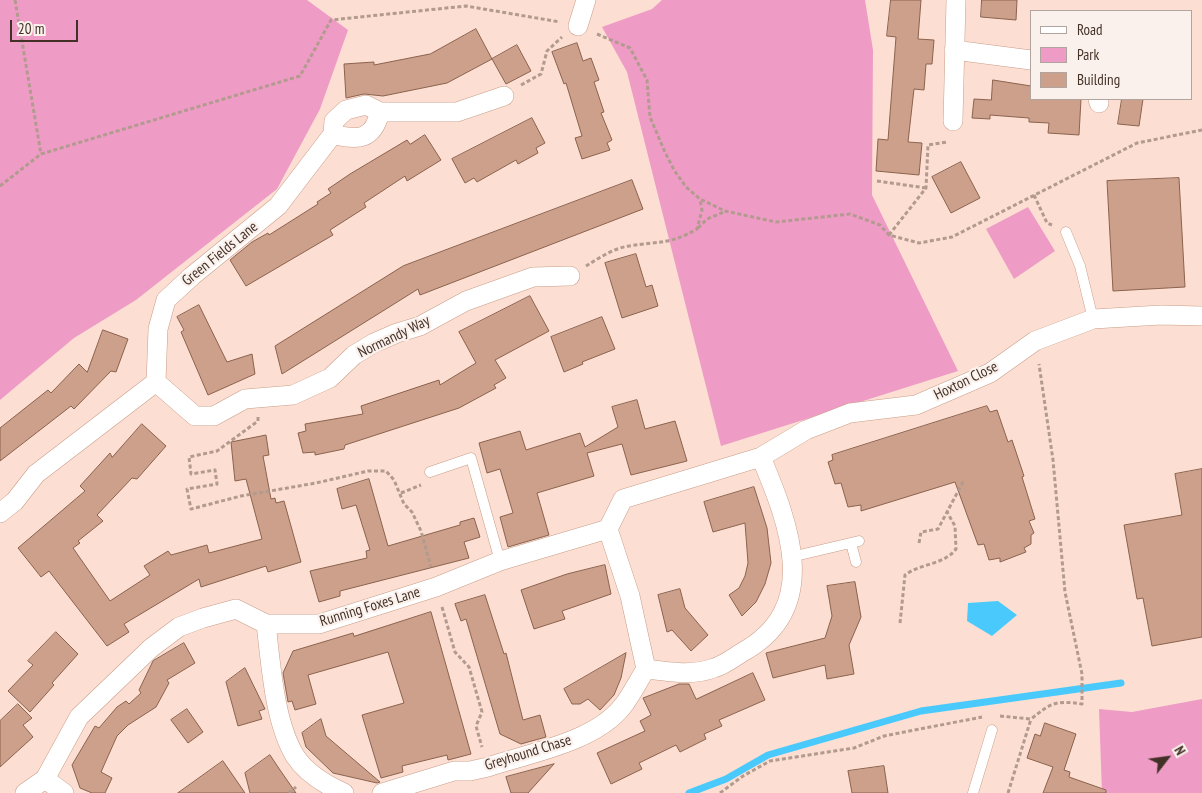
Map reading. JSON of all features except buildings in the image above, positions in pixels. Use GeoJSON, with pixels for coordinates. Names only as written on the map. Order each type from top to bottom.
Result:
{"type":"FeatureCollection","features":[{"type":"Feature","properties":{"kind":"street"},"geometry":{"type":"LineString","coordinates":[[578,26],[586,0]]}},
{"type":"Feature","properties":{"kind":"street"},"geometry":{"type":"LineString","coordinates":[[953,121],[956,0]]}},
{"type":"Feature","properties":{"kind":"street"},"geometry":{"type":"LineString","coordinates":[[954,50],[1030,60]]}},
{"type":"Feature","properties":{"kind":"street","name":"Green Fields Lane"},"geometry":{"type":"LineString","coordinates":[[156,382],[158,329],[166,300],[192,276],[278,206],[333,134],[334,122],[346,110],[366,105],[380,112],[457,112],[504,96]]}},
{"type":"Feature","properties":{"kind":"street"},"geometry":{"type":"LineString","coordinates":[[333,134],[351,139],[366,136],[374,128],[380,112]]}},
{"type":"Feature","properties":{"kind":"street","name":"Normandy Way"},"geometry":{"type":"LineString","coordinates":[[156,382],[195,416],[214,416],[245,399],[293,395],[330,378],[354,356],[374,343],[397,332],[420,326],[466,300],[533,277],[570,276]]}},
{"type":"Feature","properties":{"kind":"street","name":"Hoxton Close"},"geometry":{"type":"LineString","coordinates":[[761,457],[806,430],[850,413],[916,405],[990,373],[1035,341],[1094,319],[1161,315],[1202,316]]}},
{"type":"Feature","properties":{"kind":"street"},"geometry":{"type":"LineString","coordinates":[[0,513],[15,500],[36,474],[156,382]]}},
{"type":"Feature","properties":{"kind":"street"},"geometry":{"type":"LineString","coordinates":[[761,457],[784,512],[792,557],[791,594],[769,634],[748,650],[714,668],[676,674],[646,669],[630,596],[608,529],[623,499],[761,457]]}},
{"type":"Feature","properties":{"kind":"street","name":"Running Foxes Lane"},"geometry":{"type":"LineString","coordinates":[[25,793],[45,779],[79,718],[151,648],[179,627],[202,618],[236,609],[266,624],[319,624],[436,587],[500,562],[608,529]]}},
{"type":"Feature","properties":{"kind":"street"},"geometry":{"type":"LineString","coordinates":[[266,624],[271,667],[282,722],[296,756],[311,773],[344,793]]}},
{"type":"Feature","properties":{"kind":"street","name":"Greyhound Chase"},"geometry":{"type":"LineString","coordinates":[[382,793],[454,771],[470,771],[488,767],[590,734],[607,723],[623,706],[646,669]]}},
{"type":"Feature","properties":{"kind":"street"},"geometry":{"type":"LineString","coordinates":[[45,779],[64,793]]}},
{"type":"Feature","properties":{"kind":"lane"},"geometry":{"type":"LineString","coordinates":[[1066,232],[1080,266],[1094,319]]}},
{"type":"Feature","properties":{"kind":"lane"},"geometry":{"type":"LineString","coordinates":[[430,472],[471,458],[500,562]]}},
{"type":"Feature","properties":{"kind":"lane"},"geometry":{"type":"LineString","coordinates":[[792,557],[855,542],[856,562]]}},
{"type":"Feature","properties":{"kind":"lane"},"geometry":{"type":"LineString","coordinates":[[973,793],[992,730]]}},
{"type":"Feature","properties":{"kind":"path"},"geometry":{"type":"LineString","coordinates":[[15,0],[41,154]]}},
{"type":"Feature","properties":{"kind":"path"},"geometry":{"type":"LineString","coordinates":[[0,186],[41,154],[300,76],[331,20],[466,6],[578,26],[630,48],[647,80],[650,117],[674,170],[686,187],[700,199],[725,211],[776,222],[850,214],[880,225],[889,234],[918,243],[952,237],[1137,143],[1202,130]]}},
{"type":"Feature","properties":{"kind":"path"},"geometry":{"type":"LineString","coordinates":[[504,96],[541,74],[547,51],[578,26]]}},
{"type":"Feature","properties":{"kind":"path"},"geometry":{"type":"LineString","coordinates":[[889,234],[926,188],[928,145],[950,141]]}},
{"type":"Feature","properties":{"kind":"path"},"geometry":{"type":"LineString","coordinates":[[877,180],[926,188]]}},
{"type":"Feature","properties":{"kind":"path"},"geometry":{"type":"LineString","coordinates":[[1034,195],[1047,223],[1066,232]]}},
{"type":"Feature","properties":{"kind":"path"},"geometry":{"type":"LineString","coordinates":[[698,229],[702,210],[700,199]]}},
{"type":"Feature","properties":{"kind":"path"},"geometry":{"type":"LineString","coordinates":[[570,276],[602,256],[628,246],[678,240],[698,229],[707,219],[725,211]]}},
{"type":"Feature","properties":{"kind":"path"},"geometry":{"type":"LineString","coordinates":[[1008,793],[1032,720],[1050,704],[1067,702],[1082,704],[1080,696],[1082,674],[1065,592],[1053,460],[1035,341]]}},
{"type":"Feature","properties":{"kind":"path"},"geometry":{"type":"LineString","coordinates":[[257,398],[258,421],[217,451],[189,457],[191,474],[215,470],[217,484],[187,489],[191,509],[241,496],[316,483],[368,471],[386,471],[394,480],[404,504],[412,512],[421,531],[456,652],[469,666],[482,712],[476,726],[488,767]]}},
{"type":"Feature","properties":{"kind":"path"},"geometry":{"type":"LineString","coordinates":[[919,543],[921,532],[938,529],[964,480]]}},
{"type":"Feature","properties":{"kind":"path"},"geometry":{"type":"LineString","coordinates":[[900,623],[905,575],[912,569],[944,560],[956,549],[955,526],[947,512]]}},
{"type":"Feature","properties":{"kind":"path"},"geometry":{"type":"LineString","coordinates":[[720,793],[743,776],[770,762],[854,748],[884,736],[990,715]]}},
{"type":"Feature","properties":{"kind":"path"},"geometry":{"type":"LineString","coordinates":[[999,716],[1032,720]]}},
{"type":"Feature","properties":{"kind":"green space"},"geometry":{"type":"Polygon","coordinates":[[[0,0],[307,0],[348,30],[320,109],[277,189],[136,300],[74,338],[0,400],[0,0]]]}},
{"type":"Feature","properties":{"kind":"green space"},"geometry":{"type":"Polygon","coordinates":[[[662,0],[865,0],[873,50],[872,195],[958,371],[721,446],[627,72],[602,27],[652,9],[662,0]]]}},
{"type":"Feature","properties":{"kind":"green space"},"geometry":{"type":"Polygon","coordinates":[[[1028,207],[1055,251],[1014,279],[986,229],[1028,207]]]}},
{"type":"Feature","properties":{"kind":"green space"},"geometry":{"type":"Polygon","coordinates":[[[1202,699],[1202,793],[1102,793],[1099,709],[1132,712],[1202,699]]]}},
{"type":"Feature","properties":{"kind":"water"},"geometry":{"type":"Polygon","coordinates":[[[998,601],[1017,615],[992,636],[967,621],[968,603],[998,601]]]}},
{"type":"Feature","properties":{"kind":"waterway"},"geometry":{"type":"LineString","coordinates":[[689,793],[726,779],[768,755],[921,711],[1121,683]]}}]}
